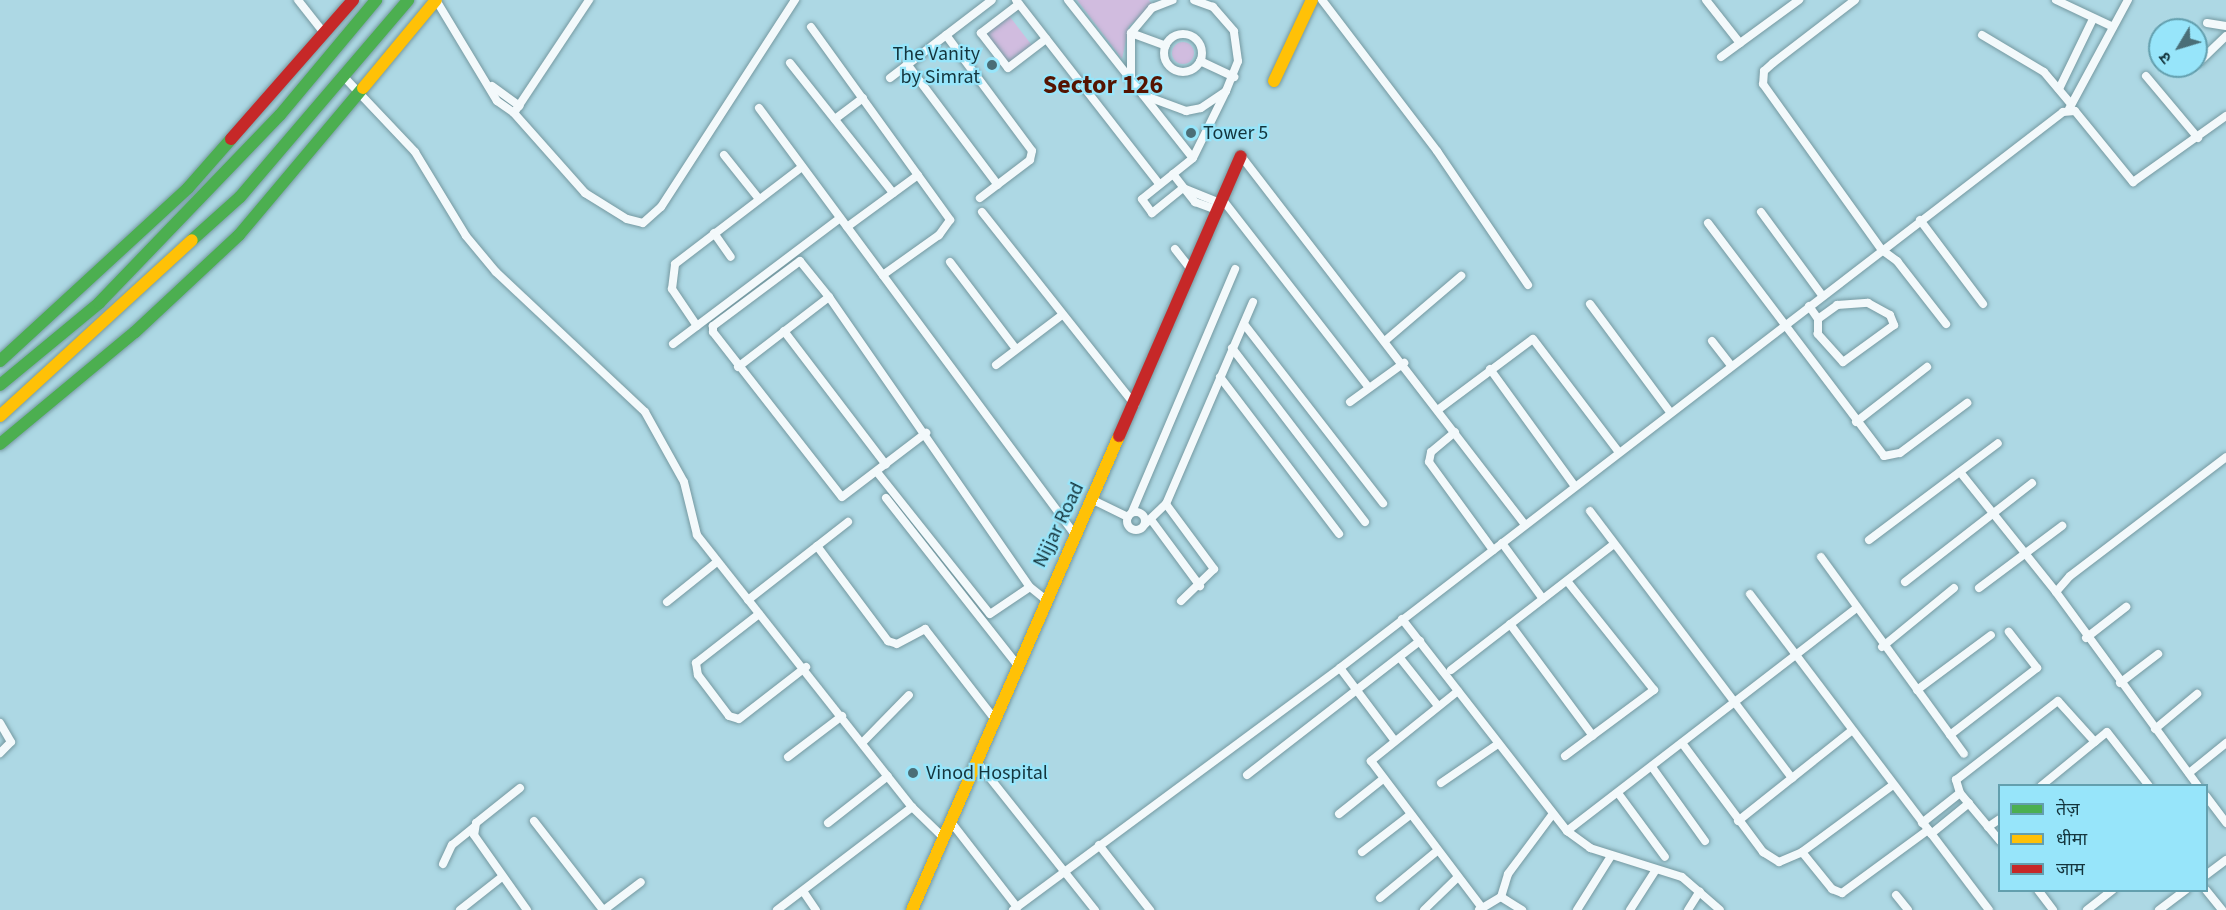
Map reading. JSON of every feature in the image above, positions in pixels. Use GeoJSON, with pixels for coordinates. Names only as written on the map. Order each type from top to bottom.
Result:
{"type":"FeatureCollection","features":[{"type":"Feature","properties":{"kind":"street"},"geometry":{"type":"LineString","coordinates":[[298,0],[324,33]]}},
{"type":"Feature","properties":{"kind":"street"},"geometry":{"type":"LineString","coordinates":[[0,361],[166,211],[353,0]]}},
{"type":"Feature","properties":{"kind":"street"},"geometry":{"type":"LineString","coordinates":[[0,385],[99,303],[280,115],[376,0]]}},
{"type":"Feature","properties":{"kind":"street"},"geometry":{"type":"LineString","coordinates":[[0,416],[240,197],[345,78],[408,0]]}},
{"type":"Feature","properties":{"kind":"street"},"geometry":{"type":"LineString","coordinates":[[0,444],[135,332],[239,235],[436,0],[492,86],[497,101],[517,109],[585,193],[627,219],[643,223],[661,207],[795,0]]}},
{"type":"Feature","properties":{"kind":"street"},"geometry":{"type":"LineString","coordinates":[[517,109],[589,0]]}},
{"type":"Feature","properties":{"kind":"street"},"geometry":{"type":"LineString","coordinates":[[1068,0],[1193,158]]}},
{"type":"Feature","properties":{"kind":"street"},"geometry":{"type":"LineString","coordinates":[[1131,80],[1131,33],[1152,8],[1173,0]]}},
{"type":"Feature","properties":{"kind":"street"},"geometry":{"type":"LineString","coordinates":[[1184,188],[1152,213],[1142,199],[1193,158],[1234,77],[1239,46],[1234,31],[1213,7],[1194,0]]}},
{"type":"Feature","properties":{"kind":"street"},"geometry":{"type":"LineString","coordinates":[[1323,0],[1437,151],[1528,285]]}},
{"type":"Feature","properties":{"kind":"street"},"geometry":{"type":"LineString","coordinates":[[1706,0],[1740,43]]}},
{"type":"Feature","properties":{"kind":"street"},"geometry":{"type":"LineString","coordinates":[[1721,57],[1799,0]]}},
{"type":"Feature","properties":{"kind":"street"},"geometry":{"type":"LineString","coordinates":[[1855,0],[1773,63],[1762,78],[1882,250],[1898,261],[1946,324]]}},
{"type":"Feature","properties":{"kind":"street"},"geometry":{"type":"LineString","coordinates":[[2056,0],[2113,27]]}},
{"type":"Feature","properties":{"kind":"street"},"geometry":{"type":"LineString","coordinates":[[951,822],[1015,909],[1340,668],[1618,451],[2070,107],[2128,0]]}},
{"type":"Feature","properties":{"kind":"street"},"geometry":{"type":"LineString","coordinates":[[890,78],[988,1]]}},
{"type":"Feature","properties":{"kind":"street"},"geometry":{"type":"LineString","coordinates":[[1046,39],[1008,69],[981,33],[1017,2],[1046,39],[1159,184]]}},
{"type":"Feature","properties":{"kind":"street"},"geometry":{"type":"LineString","coordinates":[[1274,81],[1308,3]]}},
{"type":"Feature","properties":{"kind":"street"},"geometry":{"type":"LineString","coordinates":[[2059,89],[2093,19]]}},
{"type":"Feature","properties":{"kind":"street"},"geometry":{"type":"LineString","coordinates":[[2208,23],[2226,26]]}},
{"type":"Feature","properties":{"kind":"street"},"geometry":{"type":"LineString","coordinates":[[811,27],[950,223],[883,275]]}},
{"type":"Feature","properties":{"kind":"street"},"geometry":{"type":"LineString","coordinates":[[1131,33],[1166,45]]}},
{"type":"Feature","properties":{"kind":"street"},"geometry":{"type":"LineString","coordinates":[[946,35],[1032,151],[1030,160],[980,198]]}},
{"type":"Feature","properties":{"kind":"street"},"geometry":{"type":"LineString","coordinates":[[1982,35],[2031,63],[2059,89],[2070,107],[2133,182],[2226,116]]}},
{"type":"Feature","properties":{"kind":"street"},"geometry":{"type":"LineString","coordinates":[[1174,36],[1193,36],[1201,46],[1200,61],[1188,71],[1176,70],[1165,58],[1166,45],[1174,36]]}},
{"type":"Feature","properties":{"kind":"street"},"geometry":{"type":"LineString","coordinates":[[2208,54],[2226,36]]}},
{"type":"Feature","properties":{"kind":"street"},"geometry":{"type":"LineString","coordinates":[[1200,61],[1234,77]]}},
{"type":"Feature","properties":{"kind":"street"},"geometry":{"type":"LineString","coordinates":[[790,63],[893,193]]}},
{"type":"Feature","properties":{"kind":"street"},"geometry":{"type":"LineString","coordinates":[[908,64],[998,185]]}},
{"type":"Feature","properties":{"kind":"street"},"geometry":{"type":"LineString","coordinates":[[2146,76],[2198,138]]}},
{"type":"Feature","properties":{"kind":"street"},"geometry":{"type":"LineString","coordinates":[[345,78],[360,90],[415,152],[496,272],[645,412],[684,482],[694,529],[717,562],[806,667],[912,807],[944,838]]}},
{"type":"Feature","properties":{"kind":"street"},"geometry":{"type":"LineString","coordinates":[[1143,95],[1186,111],[1201,108],[1226,91]]}},
{"type":"Feature","properties":{"kind":"street"},"geometry":{"type":"LineString","coordinates":[[835,119],[863,99]]}},
{"type":"Feature","properties":{"kind":"street"},"geometry":{"type":"LineString","coordinates":[[759,108],[1076,537]]}},
{"type":"Feature","properties":{"kind":"street"},"geometry":{"type":"LineString","coordinates":[[724,155],[759,199]]}},
{"type":"Feature","properties":{"kind":"street"},"geometry":{"type":"LineString","coordinates":[[1241,156],[1404,363],[1524,524]]}},
{"type":"Feature","properties":{"kind":"street","name":"Nijjar Road"},"geometry":{"type":"LineString","coordinates":[[912,910],[996,721],[1045,599],[1093,500],[1241,156]]}},
{"type":"Feature","properties":{"kind":"street"},"geometry":{"type":"LineString","coordinates":[[697,326],[672,289],[672,272],[679,260],[802,167]]}},
{"type":"Feature","properties":{"kind":"street"},"geometry":{"type":"LineString","coordinates":[[1173,174],[1199,206],[1220,204]]}},
{"type":"Feature","properties":{"kind":"street"},"geometry":{"type":"LineString","coordinates":[[847,227],[918,175]]}},
{"type":"Feature","properties":{"kind":"street"},"geometry":{"type":"LineString","coordinates":[[1184,188],[1220,204],[1369,388]]}},
{"type":"Feature","properties":{"kind":"street"},"geometry":{"type":"LineString","coordinates":[[982,212],[1135,405]]}},
{"type":"Feature","properties":{"kind":"street"},"geometry":{"type":"LineString","coordinates":[[1761,212],[1822,295]]}},
{"type":"Feature","properties":{"kind":"street"},"geometry":{"type":"LineString","coordinates":[[673,345],[840,218]]}},
{"type":"Feature","properties":{"kind":"street"},"geometry":{"type":"LineString","coordinates":[[1920,220],[1983,304]]}},
{"type":"Feature","properties":{"kind":"street"},"geometry":{"type":"LineString","coordinates":[[1708,223],[1856,422],[1889,457],[1967,403]]}},
{"type":"Feature","properties":{"kind":"street"},"geometry":{"type":"LineString","coordinates":[[714,232],[731,257]]}},
{"type":"Feature","properties":{"kind":"street"},"geometry":{"type":"LineString","coordinates":[[1175,249],[1193,272]]}},
{"type":"Feature","properties":{"kind":"street"},"geometry":{"type":"LineString","coordinates":[[926,433],[846,497],[837,493],[738,367],[713,326],[800,261],[829,297],[926,433],[1030,587],[1045,599]]}},
{"type":"Feature","properties":{"kind":"street"},"geometry":{"type":"LineString","coordinates":[[950,262],[1016,349]]}},
{"type":"Feature","properties":{"kind":"street"},"geometry":{"type":"LineString","coordinates":[[1235,269],[1130,515],[1132,529],[1148,523],[1166,504],[1253,302]]}},
{"type":"Feature","properties":{"kind":"street"},"geometry":{"type":"LineString","coordinates":[[1386,340],[1461,276]]}},
{"type":"Feature","properties":{"kind":"street"},"geometry":{"type":"LineString","coordinates":[[738,367],[829,297]]}},
{"type":"Feature","properties":{"kind":"street"},"geometry":{"type":"LineString","coordinates":[[1809,306],[1818,320],[1818,334],[1843,362],[1894,325],[1890,315],[1860,302],[1837,305],[1818,320]]}},
{"type":"Feature","properties":{"kind":"street"},"geometry":{"type":"LineString","coordinates":[[1590,304],[1670,412]]}},
{"type":"Feature","properties":{"kind":"street"},"geometry":{"type":"LineString","coordinates":[[996,365],[1062,315]]}},
{"type":"Feature","properties":{"kind":"street"},"geometry":{"type":"LineString","coordinates":[[1244,324],[1383,503]]}},
{"type":"Feature","properties":{"kind":"street"},"geometry":{"type":"LineString","coordinates":[[784,331],[886,465]]}},
{"type":"Feature","properties":{"kind":"street"},"geometry":{"type":"LineString","coordinates":[[1438,409],[1524,342],[1537,341],[1618,451]]}},
{"type":"Feature","properties":{"kind":"street"},"geometry":{"type":"LineString","coordinates":[[1712,341],[1731,365]]}},
{"type":"Feature","properties":{"kind":"street"},"geometry":{"type":"LineString","coordinates":[[1232,348],[1365,522]]}},
{"type":"Feature","properties":{"kind":"street"},"geometry":{"type":"LineString","coordinates":[[1350,402],[1404,363]]}},
{"type":"Feature","properties":{"kind":"street"},"geometry":{"type":"LineString","coordinates":[[1856,422],[1927,367]]}},
{"type":"Feature","properties":{"kind":"street"},"geometry":{"type":"LineString","coordinates":[[1490,369],[1574,485]]}},
{"type":"Feature","properties":{"kind":"street"},"geometry":{"type":"LineString","coordinates":[[1220,377],[1339,534]]}},
{"type":"Feature","properties":{"kind":"street"},"geometry":{"type":"LineString","coordinates":[[1455,432],[1431,452],[1429,462],[1493,550]]}},
{"type":"Feature","properties":{"kind":"street"},"geometry":{"type":"LineString","coordinates":[[1869,540],[1998,443]]}},
{"type":"Feature","properties":{"kind":"street"},"geometry":{"type":"LineString","coordinates":[[2056,592],[2070,576],[2226,457]]}},
{"type":"Feature","properties":{"kind":"street"},"geometry":{"type":"LineString","coordinates":[[877,472],[990,614],[1030,587]]}},
{"type":"Feature","properties":{"kind":"street"},"geometry":{"type":"LineString","coordinates":[[1960,472],[2056,592],[2086,638],[2196,784]]}},
{"type":"Feature","properties":{"kind":"street"},"geometry":{"type":"LineString","coordinates":[[1905,582],[2032,483]]}},
{"type":"Feature","properties":{"kind":"street"},"geometry":{"type":"LineString","coordinates":[[886,498],[1018,667]]}},
{"type":"Feature","properties":{"kind":"street"},"geometry":{"type":"LineString","coordinates":[[1093,500],[1130,515],[1143,515],[1200,586]]}},
{"type":"Feature","properties":{"kind":"street"},"geometry":{"type":"LineString","coordinates":[[1166,504],[1212,565],[1214,573],[1181,601]]}},
{"type":"Feature","properties":{"kind":"street"},"geometry":{"type":"LineString","coordinates":[[1590,511],[1613,545],[1791,778]]}},
{"type":"Feature","properties":{"kind":"street"},"geometry":{"type":"LineString","coordinates":[[748,600],[848,522]]}},
{"type":"Feature","properties":{"kind":"street"},"geometry":{"type":"LineString","coordinates":[[1979,588],[2062,526]]}},
{"type":"Feature","properties":{"kind":"street"},"geometry":{"type":"LineString","coordinates":[[1502,543],[1543,599]]}},
{"type":"Feature","properties":{"kind":"street"},"geometry":{"type":"LineString","coordinates":[[1451,670],[1613,545]]}},
{"type":"Feature","properties":{"kind":"street"},"geometry":{"type":"LineString","coordinates":[[817,546],[888,640],[897,644],[925,629],[996,721]]}},
{"type":"Feature","properties":{"kind":"street"},"geometry":{"type":"LineString","coordinates":[[1821,557],[1882,647],[1965,754]]}},
{"type":"Feature","properties":{"kind":"street"},"geometry":{"type":"LineString","coordinates":[[667,602],[717,562]]}},
{"type":"Feature","properties":{"kind":"street"},"geometry":{"type":"LineString","coordinates":[[1565,756],[1654,690],[1567,581]]}},
{"type":"Feature","properties":{"kind":"street"},"geometry":{"type":"LineString","coordinates":[[1882,647],[1954,588]]}},
{"type":"Feature","properties":{"kind":"street"},"geometry":{"type":"LineString","coordinates":[[1750,594],[1851,731],[1989,910]]}},
{"type":"Feature","properties":{"kind":"street"},"geometry":{"type":"LineString","coordinates":[[2086,638],[2126,607]]}},
{"type":"Feature","properties":{"kind":"street"},"geometry":{"type":"LineString","coordinates":[[1567,831],[1736,704],[1855,609]]}},
{"type":"Feature","properties":{"kind":"street"},"geometry":{"type":"LineString","coordinates":[[759,614],[696,663],[698,675],[729,716],[739,719],[806,667]]}},
{"type":"Feature","properties":{"kind":"street"},"geometry":{"type":"LineString","coordinates":[[1402,619],[1552,815],[1567,831],[1611,856],[1655,872],[1682,877],[1720,910]]}},
{"type":"Feature","properties":{"kind":"street"},"geometry":{"type":"LineString","coordinates":[[1510,624],[1593,736]]}},
{"type":"Feature","properties":{"kind":"street"},"geometry":{"type":"LineString","coordinates":[[1950,735],[2037,668],[2008,632]]}},
{"type":"Feature","properties":{"kind":"street"},"geometry":{"type":"LineString","coordinates":[[1917,690],[1991,635]]}},
{"type":"Feature","properties":{"kind":"street"},"geometry":{"type":"LineString","coordinates":[[1247,775],[1420,642]]}},
{"type":"Feature","properties":{"kind":"street"},"geometry":{"type":"LineString","coordinates":[[2120,683],[2158,654]]}},
{"type":"Feature","properties":{"kind":"street"},"geometry":{"type":"LineString","coordinates":[[1400,658],[1438,706]]}},
{"type":"Feature","properties":{"kind":"street"},"geometry":{"type":"LineString","coordinates":[[1340,668],[1394,740]]}},
{"type":"Feature","properties":{"kind":"street"},"geometry":{"type":"LineString","coordinates":[[1458,691],[1394,740],[1371,761],[1480,909],[1501,897],[1508,874],[1552,815]]}},
{"type":"Feature","properties":{"kind":"street"},"geometry":{"type":"LineString","coordinates":[[2155,729],[2197,694]]}},
{"type":"Feature","properties":{"kind":"street"},"geometry":{"type":"LineString","coordinates":[[862,743],[909,695]]}},
{"type":"Feature","properties":{"kind":"street"},"geometry":{"type":"LineString","coordinates":[[1998,840],[1960,794],[1956,780],[2058,701],[2095,742]]}},
{"type":"Feature","properties":{"kind":"street"},"geometry":{"type":"LineString","coordinates":[[788,757],[842,716]]}},
{"type":"Feature","properties":{"kind":"street"},"geometry":{"type":"LineString","coordinates":[[0,723],[11,740],[0,753]]}},
{"type":"Feature","properties":{"kind":"street"},"geometry":{"type":"LineString","coordinates":[[1738,820],[1851,731]]}},
{"type":"Feature","properties":{"kind":"street"},"geometry":{"type":"LineString","coordinates":[[2043,784],[2107,732],[2147,784]]}},
{"type":"Feature","properties":{"kind":"street"},"geometry":{"type":"LineString","coordinates":[[1682,743],[1738,820],[1771,859],[1803,852],[1893,785]]}},
{"type":"Feature","properties":{"kind":"street"},"geometry":{"type":"LineString","coordinates":[[2188,773],[2226,743]]}},
{"type":"Feature","properties":{"kind":"street"},"geometry":{"type":"LineString","coordinates":[[1441,783],[1498,744]]}},
{"type":"Feature","properties":{"kind":"street"},"geometry":{"type":"LineString","coordinates":[[978,763],[1095,910]]}},
{"type":"Feature","properties":{"kind":"street"},"geometry":{"type":"LineString","coordinates":[[1652,767],[1705,841]]}},
{"type":"Feature","properties":{"kind":"street"},"geometry":{"type":"LineString","coordinates":[[828,823],[888,776]]}},
{"type":"Feature","properties":{"kind":"street"},"geometry":{"type":"LineString","coordinates":[[1339,814],[1383,779]]}},
{"type":"Feature","properties":{"kind":"street"},"geometry":{"type":"LineString","coordinates":[[443,864],[452,845],[520,788]]}},
{"type":"Feature","properties":{"kind":"street"},"geometry":{"type":"LineString","coordinates":[[1618,793],[1665,857]]}},
{"type":"Feature","properties":{"kind":"street"},"geometry":{"type":"LineString","coordinates":[[1927,829],[1960,794]]}},
{"type":"Feature","properties":{"kind":"street"},"geometry":{"type":"LineString","coordinates":[[2208,798],[2225,819]]}},
{"type":"Feature","properties":{"kind":"street"},"geometry":{"type":"LineString","coordinates":[[1803,852],[1832,889],[1842,893],[1927,829],[1969,803]]}},
{"type":"Feature","properties":{"kind":"street"},"geometry":{"type":"LineString","coordinates":[[777,910],[912,807]]}},
{"type":"Feature","properties":{"kind":"street"},"geometry":{"type":"LineString","coordinates":[[1362,852],[1410,815]]}},
{"type":"Feature","properties":{"kind":"street"},"geometry":{"type":"LineString","coordinates":[[1988,827],[1998,820]]}},
{"type":"Feature","properties":{"kind":"street"},"geometry":{"type":"LineString","coordinates":[[534,821],[604,910],[641,882]]}},
{"type":"Feature","properties":{"kind":"street"},"geometry":{"type":"LineString","coordinates":[[474,827],[502,878],[527,910]]}},
{"type":"Feature","properties":{"kind":"street"},"geometry":{"type":"LineString","coordinates":[[1100,845],[1150,910]]}},
{"type":"Feature","properties":{"kind":"street"},"geometry":{"type":"LineString","coordinates":[[1380,898],[1437,851]]}},
{"type":"Feature","properties":{"kind":"street"},"geometry":{"type":"LineString","coordinates":[[1577,910],[1611,856]]}},
{"type":"Feature","properties":{"kind":"street"},"geometry":{"type":"LineString","coordinates":[[2208,874],[2226,861]]}},
{"type":"Feature","properties":{"kind":"street"},"geometry":{"type":"LineString","coordinates":[[1630,910],[1655,872]]}},
{"type":"Feature","properties":{"kind":"street"},"geometry":{"type":"LineString","coordinates":[[460,910],[502,878]]}},
{"type":"Feature","properties":{"kind":"street"},"geometry":{"type":"LineString","coordinates":[[1424,910],[1457,878]]}},
{"type":"Feature","properties":{"kind":"street"},"geometry":{"type":"LineString","coordinates":[[803,891],[816,910]]}},
{"type":"Feature","properties":{"kind":"street"},"geometry":{"type":"LineString","coordinates":[[1688,910],[1700,891]]}},
{"type":"Feature","properties":{"kind":"street"},"geometry":{"type":"LineString","coordinates":[[2039,892],[2053,910]]}},
{"type":"Feature","properties":{"kind":"street"},"geometry":{"type":"LineString","coordinates":[[2087,910],[2110,892]]}},
{"type":"Feature","properties":{"kind":"street"},"geometry":{"type":"LineString","coordinates":[[2160,910],[2185,892]]}},
{"type":"Feature","properties":{"kind":"street"},"geometry":{"type":"LineString","coordinates":[[2208,892],[2222,910]]}},
{"type":"Feature","properties":{"kind":"street"},"geometry":{"type":"LineString","coordinates":[[1896,895],[1908,910]]}},
{"type":"Feature","properties":{"kind":"street"},"geometry":{"type":"LineString","coordinates":[[1501,897],[1522,910]]}},
{"type":"Feature","properties":{"kind":"shaded area"},"geometry":{"type":"Polygon","coordinates":[[[1077,0],[1149,0],[1153,6],[1129,26],[1122,59],[1077,0]]]}},
{"type":"Feature","properties":{"kind":"shaded area"},"geometry":{"type":"Polygon","coordinates":[[[1007,13],[1034,48],[1008,68],[981,33],[1007,13]]]}},
{"type":"Feature","properties":{"kind":"shaded area"},"geometry":{"type":"Polygon","coordinates":[[[1183,42],[1191,45],[1194,53],[1191,61],[1183,64],[1175,61],[1172,53],[1175,45],[1183,42]]]}},
{"type":"Feature","properties":{"kind":"traffic: fast"},"geometry":{"type":"LineString","coordinates":[[0,385],[99,303],[280,115],[376,0]]}},
{"type":"Feature","properties":{"kind":"traffic: fast"},"geometry":{"type":"LineString","coordinates":[[192,240],[240,197],[408,0]]}},
{"type":"Feature","properties":{"kind":"traffic: fast"},"geometry":{"type":"LineString","coordinates":[[0,444],[135,332],[239,235],[363,88]]}},
{"type":"Feature","properties":{"kind":"traffic: fast"},"geometry":{"type":"LineString","coordinates":[[0,361],[188,188],[231,139]]}},
{"type":"Feature","properties":{"kind":"traffic: slow"},"geometry":{"type":"LineString","coordinates":[[363,88],[436,0]]}},
{"type":"Feature","properties":{"kind":"traffic: slow"},"geometry":{"type":"LineString","coordinates":[[1274,81],[1312,0]]}},
{"type":"Feature","properties":{"kind":"traffic: slow"},"geometry":{"type":"LineString","coordinates":[[0,416],[192,240]]}},
{"type":"Feature","properties":{"kind":"traffic: slow"},"geometry":{"type":"LineString","coordinates":[[912,910],[1119,436]]}},
{"type":"Feature","properties":{"kind":"traffic: jam"},"geometry":{"type":"LineString","coordinates":[[231,139],[353,0]]}},
{"type":"Feature","properties":{"kind":"traffic: jam"},"geometry":{"type":"LineString","coordinates":[[1119,436],[1241,156]]}},
{"type":"Feature","properties":{"kind":"place","name":"The Vanity by Simrat"},"geometry":{"type":"Point","coordinates":[992,65]}},
{"type":"Feature","properties":{"kind":"place","name":"Tower 5"},"geometry":{"type":"Point","coordinates":[1191,133]}},
{"type":"Feature","properties":{"kind":"place","name":"Vinod Hospital"},"geometry":{"type":"Point","coordinates":[913,773]}},
{"type":"Feature","properties":{"kind":"district","name":"Sector 126"},"geometry":{"type":"Point","coordinates":[1103,85]}}]}
